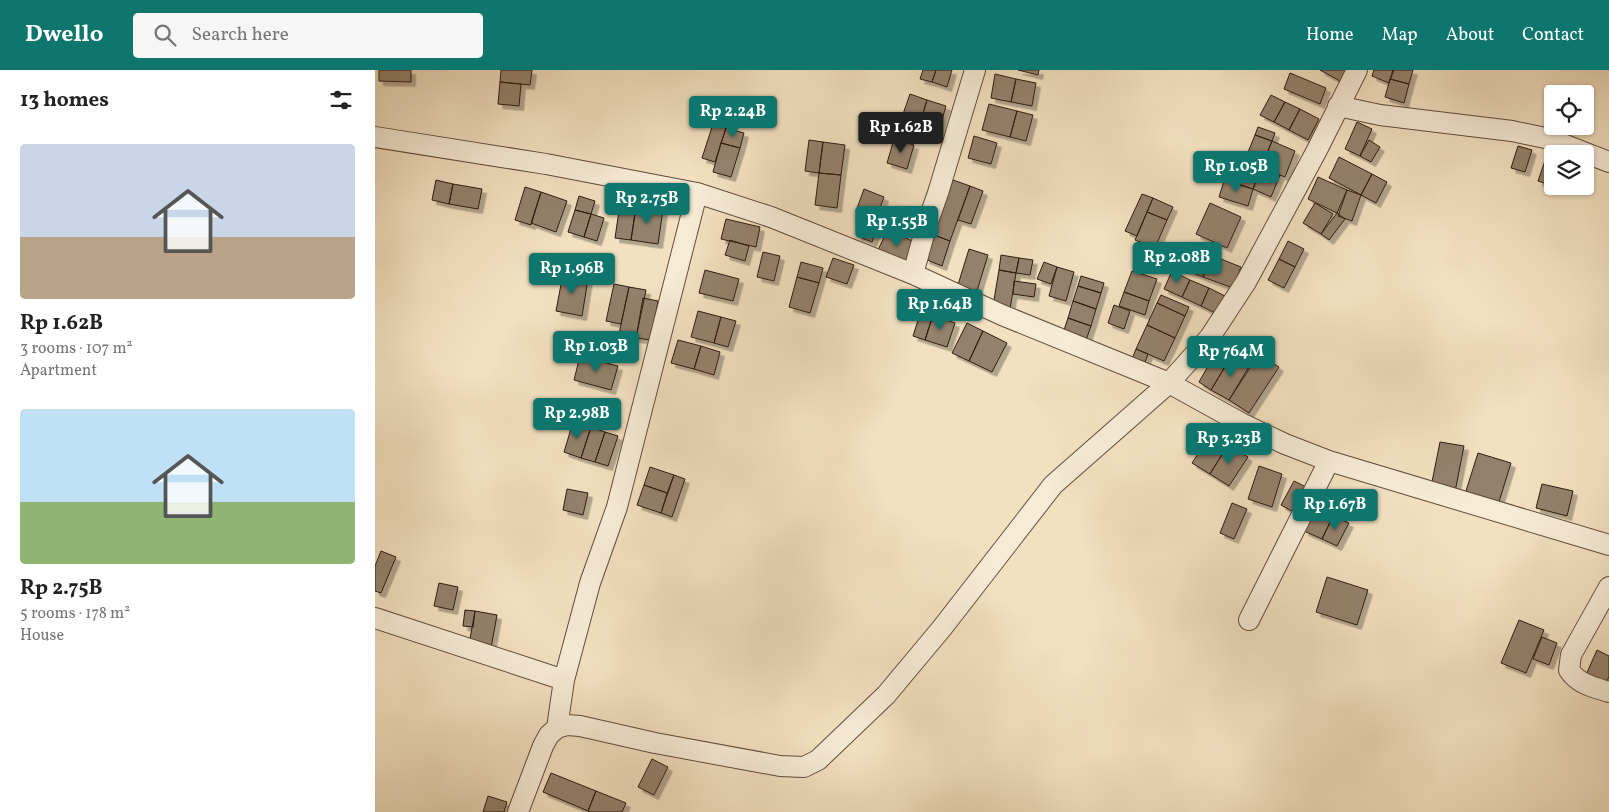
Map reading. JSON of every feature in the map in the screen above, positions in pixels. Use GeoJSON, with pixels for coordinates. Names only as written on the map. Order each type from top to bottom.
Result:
{"type":"FeatureCollection","features":[{"type":"Feature","properties":{"kind":"street"},"geometry":{"type":"LineString","coordinates":[[913,274],[925,227],[938,193],[975,70]]}},
{"type":"Feature","properties":{"kind":"street"},"geometry":{"type":"LineString","coordinates":[[518,812],[549,735],[557,728],[567,725],[780,766],[795,768],[812,765],[819,760],[886,695],[954,613],[1053,485],[1169,383],[1210,337],[1246,282],[1317,150],[1357,70]]}},
{"type":"Feature","properties":{"kind":"street"},"geometry":{"type":"LineString","coordinates":[[1338,106],[1380,115],[1512,131],[1550,140],[1609,162]]}},
{"type":"Feature","properties":{"kind":"street"},"geometry":{"type":"LineString","coordinates":[[375,137],[546,164],[697,193],[771,217],[913,274],[1002,315],[1169,383],[1243,424],[1285,444],[1329,461],[1609,545]]}},
{"type":"Feature","properties":{"kind":"street"},"geometry":{"type":"LineString","coordinates":[[557,728],[563,680],[590,583],[617,507],[697,193]]}},
{"type":"Feature","properties":{"kind":"street"},"geometry":{"type":"LineString","coordinates":[[1249,620],[1329,461]]}},
{"type":"Feature","properties":{"kind":"street"},"geometry":{"type":"LineString","coordinates":[[1609,587],[1571,655],[1569,670],[1574,678],[1584,684],[1609,692]]}},
{"type":"Feature","properties":{"kind":"street"},"geometry":{"type":"LineString","coordinates":[[375,618],[563,680]]}},
{"type":"Feature","properties":{"kind":"building"},"geometry":{"type":"Polygon","coordinates":[[[379,70],[411,70],[411,82],[379,81],[379,70]]]}},
{"type":"Feature","properties":{"kind":"building"},"geometry":{"type":"Polygon","coordinates":[[[501,70],[532,70],[530,85],[500,82],[501,70]]]}},
{"type":"Feature","properties":{"kind":"building"},"geometry":{"type":"Polygon","coordinates":[[[923,70],[936,70],[932,82],[920,79],[923,70]]]}},
{"type":"Feature","properties":{"kind":"building"},"geometry":{"type":"Polygon","coordinates":[[[936,70],[952,70],[947,87],[932,82],[936,70]]]}},
{"type":"Feature","properties":{"kind":"building"},"geometry":{"type":"Polygon","coordinates":[[[1018,70],[1039,70],[1038,75],[1018,70]]]}},
{"type":"Feature","properties":{"kind":"building"},"geometry":{"type":"Polygon","coordinates":[[[1320,70],[1346,70],[1340,81],[1320,70]]]}},
{"type":"Feature","properties":{"kind":"building"},"geometry":{"type":"Polygon","coordinates":[[[1374,70],[1394,70],[1389,83],[1372,76],[1374,70]]]}},
{"type":"Feature","properties":{"kind":"building"},"geometry":{"type":"Polygon","coordinates":[[[1393,70],[1413,70],[1409,84],[1390,79],[1393,70]]]}},
{"type":"Feature","properties":{"kind":"building"},"geometry":{"type":"Polygon","coordinates":[[[1290,73],[1326,88],[1320,104],[1284,89],[1290,73]]]}},
{"type":"Feature","properties":{"kind":"building"},"geometry":{"type":"Polygon","coordinates":[[[995,74],[1016,79],[1011,102],[991,98],[995,74]]]}},
{"type":"Feature","properties":{"kind":"building"},"geometry":{"type":"Polygon","coordinates":[[[1016,79],[1036,83],[1032,106],[1011,102],[1016,79]]]}},
{"type":"Feature","properties":{"kind":"building"},"geometry":{"type":"Polygon","coordinates":[[[1390,79],[1409,84],[1404,103],[1385,97],[1390,79]]]}},
{"type":"Feature","properties":{"kind":"building"},"geometry":{"type":"Polygon","coordinates":[[[500,82],[521,84],[519,106],[498,104],[500,82]]]}},
{"type":"Feature","properties":{"kind":"building"},"geometry":{"type":"Polygon","coordinates":[[[910,94],[927,100],[920,123],[902,117],[910,94]]]}},
{"type":"Feature","properties":{"kind":"building"},"geometry":{"type":"Polygon","coordinates":[[[1271,95],[1285,102],[1274,122],[1260,115],[1271,95]]]}},
{"type":"Feature","properties":{"kind":"building"},"geometry":{"type":"Polygon","coordinates":[[[927,100],[946,106],[939,130],[920,123],[927,100]]]}},
{"type":"Feature","properties":{"kind":"building"},"geometry":{"type":"Polygon","coordinates":[[[1285,102],[1300,109],[1289,130],[1274,122],[1285,102]]]}},
{"type":"Feature","properties":{"kind":"building"},"geometry":{"type":"Polygon","coordinates":[[[989,104],[1017,111],[1010,137],[982,130],[989,104]]]}},
{"type":"Feature","properties":{"kind":"building"},"geometry":{"type":"Polygon","coordinates":[[[1300,109],[1319,119],[1308,140],[1289,130],[1300,109]]]}},
{"type":"Feature","properties":{"kind":"building"},"geometry":{"type":"Polygon","coordinates":[[[1017,111],[1033,115],[1026,141],[1010,137],[1017,111]]]}},
{"type":"Feature","properties":{"kind":"building"},"geometry":{"type":"Polygon","coordinates":[[[902,117],[920,123],[915,136],[898,131],[902,117]]]}},
{"type":"Feature","properties":{"kind":"building"},"geometry":{"type":"Polygon","coordinates":[[[1357,122],[1372,129],[1360,156],[1345,149],[1357,122]]]}},
{"type":"Feature","properties":{"kind":"building"},"geometry":{"type":"Polygon","coordinates":[[[713,124],[726,128],[715,162],[702,158],[713,124]]]}},
{"type":"Feature","properties":{"kind":"building"},"geometry":{"type":"Polygon","coordinates":[[[1258,127],[1275,133],[1272,141],[1255,135],[1258,127]]]}},
{"type":"Feature","properties":{"kind":"building"},"geometry":{"type":"Polygon","coordinates":[[[726,128],[744,133],[740,148],[721,143],[726,128]]]}},
{"type":"Feature","properties":{"kind":"building"},"geometry":{"type":"Polygon","coordinates":[[[1255,135],[1272,141],[1261,168],[1244,162],[1255,135]]]}},
{"type":"Feature","properties":{"kind":"building"},"geometry":{"type":"Polygon","coordinates":[[[974,136],[997,143],[991,164],[968,158],[974,136]]]}},
{"type":"Feature","properties":{"kind":"building"},"geometry":{"type":"Polygon","coordinates":[[[894,139],[914,145],[907,169],[887,163],[894,139]]]}},
{"type":"Feature","properties":{"kind":"building"},"geometry":{"type":"Polygon","coordinates":[[[809,140],[823,142],[819,173],[805,171],[809,140]]]}},
{"type":"Feature","properties":{"kind":"building"},"geometry":{"type":"Polygon","coordinates":[[[1369,140],[1380,147],[1371,162],[1360,156],[1369,140]]]}},
{"type":"Feature","properties":{"kind":"building"},"geometry":{"type":"Polygon","coordinates":[[[1272,141],[1295,151],[1285,177],[1261,168],[1272,141]]]}},
{"type":"Feature","properties":{"kind":"building"},"geometry":{"type":"Polygon","coordinates":[[[823,142],[845,145],[841,175],[819,173],[823,142]]]}},
{"type":"Feature","properties":{"kind":"building"},"geometry":{"type":"Polygon","coordinates":[[[721,143],[740,148],[731,177],[713,172],[721,143]]]}},
{"type":"Feature","properties":{"kind":"building"},"geometry":{"type":"Polygon","coordinates":[[[1518,146],[1532,150],[1525,172],[1511,168],[1518,146]]]}},
{"type":"Feature","properties":{"kind":"building"},"geometry":{"type":"Polygon","coordinates":[[[1339,157],[1372,174],[1361,195],[1329,178],[1339,157]]]}},
{"type":"Feature","properties":{"kind":"building"},"geometry":{"type":"Polygon","coordinates":[[[1244,162],[1261,168],[1253,189],[1236,183],[1244,162]]]}},
{"type":"Feature","properties":{"kind":"building"},"geometry":{"type":"Polygon","coordinates":[[[1544,164],[1544,183],[1538,181],[1544,164]]]}},
{"type":"Feature","properties":{"kind":"building"},"geometry":{"type":"Polygon","coordinates":[[[1261,168],[1280,175],[1271,197],[1253,189],[1261,168]]]}},
{"type":"Feature","properties":{"kind":"building"},"geometry":{"type":"Polygon","coordinates":[[[819,173],[841,175],[837,208],[815,205],[819,173]]]}},
{"type":"Feature","properties":{"kind":"building"},"geometry":{"type":"Polygon","coordinates":[[[1372,174],[1387,182],[1376,203],[1361,195],[1372,174]]]}},
{"type":"Feature","properties":{"kind":"building"},"geometry":{"type":"Polygon","coordinates":[[[1318,177],[1347,190],[1337,213],[1308,199],[1318,177]]]}},
{"type":"Feature","properties":{"kind":"building"},"geometry":{"type":"Polygon","coordinates":[[[436,180],[453,184],[449,204],[432,200],[436,180]]]}},
{"type":"Feature","properties":{"kind":"building"},"geometry":{"type":"Polygon","coordinates":[[[953,180],[970,186],[950,241],[934,235],[953,180]]]}},
{"type":"Feature","properties":{"kind":"building"},"geometry":{"type":"Polygon","coordinates":[[[1224,181],[1253,189],[1248,206],[1219,197],[1224,181]]]}},
{"type":"Feature","properties":{"kind":"building"},"geometry":{"type":"Polygon","coordinates":[[[453,184],[482,189],[478,209],[449,204],[453,184]]]}},
{"type":"Feature","properties":{"kind":"building"},"geometry":{"type":"Polygon","coordinates":[[[970,186],[983,191],[971,224],[958,220],[970,186]]]}},
{"type":"Feature","properties":{"kind":"building"},"geometry":{"type":"Polygon","coordinates":[[[525,187],[541,192],[531,225],[515,220],[525,187]]]}},
{"type":"Feature","properties":{"kind":"building"},"geometry":{"type":"Polygon","coordinates":[[[864,189],[884,197],[876,219],[856,211],[864,189]]]}},
{"type":"Feature","properties":{"kind":"building"},"geometry":{"type":"Polygon","coordinates":[[[1347,190],[1361,195],[1352,221],[1338,216],[1347,190]]]}},
{"type":"Feature","properties":{"kind":"building"},"geometry":{"type":"Polygon","coordinates":[[[541,192],[567,201],[556,232],[531,223],[541,192]]]}},
{"type":"Feature","properties":{"kind":"building"},"geometry":{"type":"Polygon","coordinates":[[[1142,194],[1153,198],[1137,236],[1125,231],[1142,194]]]}},
{"type":"Feature","properties":{"kind":"building"},"geometry":{"type":"Polygon","coordinates":[[[579,196],[595,201],[591,214],[575,210],[579,196]]]}},
{"type":"Feature","properties":{"kind":"building"},"geometry":{"type":"Polygon","coordinates":[[[1153,198],[1173,207],[1167,220],[1147,212],[1153,198]]]}},
{"type":"Feature","properties":{"kind":"building"},"geometry":{"type":"Polygon","coordinates":[[[1210,203],[1241,217],[1227,248],[1196,234],[1210,203]]]}},
{"type":"Feature","properties":{"kind":"building"},"geometry":{"type":"Polygon","coordinates":[[[1315,203],[1333,214],[1321,234],[1303,223],[1315,203]]]}},
{"type":"Feature","properties":{"kind":"building"},"geometry":{"type":"Polygon","coordinates":[[[620,204],[636,207],[631,240],[615,238],[620,204]]]}},
{"type":"Feature","properties":{"kind":"building"},"geometry":{"type":"Polygon","coordinates":[[[636,207],[663,210],[658,244],[631,240],[636,207]]]}},
{"type":"Feature","properties":{"kind":"building"},"geometry":{"type":"Polygon","coordinates":[[[575,210],[591,214],[584,237],[568,232],[575,210]]]}},
{"type":"Feature","properties":{"kind":"building"},"geometry":{"type":"Polygon","coordinates":[[[1147,212],[1167,220],[1155,248],[1135,240],[1147,212]]]}},
{"type":"Feature","properties":{"kind":"building"},"geometry":{"type":"Polygon","coordinates":[[[1337,213],[1345,219],[1329,240],[1321,234],[1337,213]]]}},
{"type":"Feature","properties":{"kind":"building"},"geometry":{"type":"Polygon","coordinates":[[[591,214],[604,218],[597,241],[584,237],[591,214]]]}},
{"type":"Feature","properties":{"kind":"building"},"geometry":{"type":"Polygon","coordinates":[[[726,219],[760,227],[756,247],[721,239],[726,219]]]}},
{"type":"Feature","properties":{"kind":"building"},"geometry":{"type":"Polygon","coordinates":[[[862,222],[878,227],[872,242],[857,236],[862,222]]]}},
{"type":"Feature","properties":{"kind":"building"},"geometry":{"type":"Polygon","coordinates":[[[888,229],[918,244],[906,267],[877,252],[888,229]]]}},
{"type":"Feature","properties":{"kind":"building"},"geometry":{"type":"Polygon","coordinates":[[[934,235],[950,241],[942,266],[925,259],[934,235]]]}},
{"type":"Feature","properties":{"kind":"building"},"geometry":{"type":"Polygon","coordinates":[[[730,240],[749,246],[745,261],[725,255],[730,240]]]}},
{"type":"Feature","properties":{"kind":"building"},"geometry":{"type":"Polygon","coordinates":[[[1288,241],[1304,249],[1295,267],[1279,259],[1288,241]]]}},
{"type":"Feature","properties":{"kind":"building"},"geometry":{"type":"Polygon","coordinates":[[[1189,247],[1211,255],[1203,277],[1181,268],[1189,247]]]}},
{"type":"Feature","properties":{"kind":"building"},"geometry":{"type":"Polygon","coordinates":[[[969,249],[988,255],[976,294],[957,288],[969,249]]]}},
{"type":"Feature","properties":{"kind":"building"},"geometry":{"type":"Polygon","coordinates":[[[763,252],[780,256],[774,281],[757,277],[763,252]]]}},
{"type":"Feature","properties":{"kind":"building"},"geometry":{"type":"Polygon","coordinates":[[[1001,255],[1019,258],[1016,273],[999,270],[1001,255]]]}},
{"type":"Feature","properties":{"kind":"building"},"geometry":{"type":"Polygon","coordinates":[[[1211,255],[1241,267],[1233,288],[1203,277],[1211,255]]]}},
{"type":"Feature","properties":{"kind":"building"},"geometry":{"type":"Polygon","coordinates":[[[833,258],[854,265],[847,284],[826,277],[833,258]]]}},
{"type":"Feature","properties":{"kind":"building"},"geometry":{"type":"Polygon","coordinates":[[[1019,258],[1033,260],[1030,275],[1016,273],[1019,258]]]}},
{"type":"Feature","properties":{"kind":"building"},"geometry":{"type":"Polygon","coordinates":[[[1279,259],[1295,267],[1284,288],[1268,280],[1279,259]]]}},
{"type":"Feature","properties":{"kind":"building"},"geometry":{"type":"Polygon","coordinates":[[[801,262],[823,268],[819,283],[797,277],[801,262]]]}},
{"type":"Feature","properties":{"kind":"building"},"geometry":{"type":"Polygon","coordinates":[[[1044,262],[1057,267],[1051,284],[1037,279],[1044,262]]]}},
{"type":"Feature","properties":{"kind":"building"},"geometry":{"type":"Polygon","coordinates":[[[1057,267],[1074,272],[1066,301],[1049,296],[1057,267]]]}},
{"type":"Feature","properties":{"kind":"building"},"geometry":{"type":"Polygon","coordinates":[[[705,270],[739,279],[733,301],[699,293],[705,270]]]}},
{"type":"Feature","properties":{"kind":"building"},"geometry":{"type":"Polygon","coordinates":[[[999,270],[1016,273],[1010,309],[993,306],[999,270]]]}},
{"type":"Feature","properties":{"kind":"building"},"geometry":{"type":"Polygon","coordinates":[[[1132,271],[1157,279],[1149,301],[1124,292],[1132,271]]]}},
{"type":"Feature","properties":{"kind":"building"},"geometry":{"type":"Polygon","coordinates":[[[1172,271],[1190,280],[1182,297],[1164,289],[1172,271]]]}},
{"type":"Feature","properties":{"kind":"building"},"geometry":{"type":"Polygon","coordinates":[[[563,274],[588,279],[582,316],[556,311],[563,274]]]}},
{"type":"Feature","properties":{"kind":"building"},"geometry":{"type":"Polygon","coordinates":[[[1081,276],[1104,283],[1101,293],[1078,286],[1081,276]]]}},
{"type":"Feature","properties":{"kind":"building"},"geometry":{"type":"Polygon","coordinates":[[[797,277],[819,283],[810,313],[789,307],[797,277]]]}},
{"type":"Feature","properties":{"kind":"building"},"geometry":{"type":"Polygon","coordinates":[[[1190,280],[1209,288],[1201,306],[1182,297],[1190,280]]]}},
{"type":"Feature","properties":{"kind":"building"},"geometry":{"type":"Polygon","coordinates":[[[1014,281],[1036,284],[1034,297],[1013,294],[1014,281]]]}},
{"type":"Feature","properties":{"kind":"building"},"geometry":{"type":"Polygon","coordinates":[[[614,284],[629,287],[621,324],[606,321],[614,284]]]}},
{"type":"Feature","properties":{"kind":"building"},"geometry":{"type":"Polygon","coordinates":[[[1078,286],[1101,293],[1096,309],[1073,301],[1078,286]]]}},
{"type":"Feature","properties":{"kind":"building"},"geometry":{"type":"Polygon","coordinates":[[[629,287],[646,290],[636,338],[619,334],[629,287]]]}},
{"type":"Feature","properties":{"kind":"building"},"geometry":{"type":"Polygon","coordinates":[[[1209,288],[1229,298],[1221,316],[1201,306],[1209,288]]]}},
{"type":"Feature","properties":{"kind":"building"},"geometry":{"type":"Polygon","coordinates":[[[1124,292],[1149,301],[1145,315],[1119,306],[1124,292]]]}},
{"type":"Feature","properties":{"kind":"building"},"geometry":{"type":"Polygon","coordinates":[[[1161,295],[1189,307],[1185,316],[1157,303],[1161,295]]]}},
{"type":"Feature","properties":{"kind":"building"},"geometry":{"type":"Polygon","coordinates":[[[643,298],[658,301],[651,340],[636,338],[643,298]]]}},
{"type":"Feature","properties":{"kind":"building"},"geometry":{"type":"Polygon","coordinates":[[[1073,301],[1096,309],[1091,326],[1068,318],[1073,301]]]}},
{"type":"Feature","properties":{"kind":"building"},"geometry":{"type":"Polygon","coordinates":[[[1157,303],[1185,316],[1175,338],[1147,325],[1157,303]]]}},
{"type":"Feature","properties":{"kind":"building"},"geometry":{"type":"Polygon","coordinates":[[[1114,305],[1130,311],[1124,329],[1108,323],[1114,305]]]}},
{"type":"Feature","properties":{"kind":"building"},"geometry":{"type":"Polygon","coordinates":[[[698,311],[721,317],[714,343],[691,337],[698,311]]]}},
{"type":"Feature","properties":{"kind":"building"},"geometry":{"type":"Polygon","coordinates":[[[921,311],[933,315],[925,340],[913,336],[921,311]]]}},
{"type":"Feature","properties":{"kind":"building"},"geometry":{"type":"Polygon","coordinates":[[[933,315],[955,323],[947,347],[925,340],[933,315]]]}},
{"type":"Feature","properties":{"kind":"building"},"geometry":{"type":"Polygon","coordinates":[[[721,317],[736,321],[728,347],[714,343],[721,317]]]}},
{"type":"Feature","properties":{"kind":"building"},"geometry":{"type":"Polygon","coordinates":[[[1068,318],[1091,326],[1085,343],[1062,336],[1068,318]]]}},
{"type":"Feature","properties":{"kind":"building"},"geometry":{"type":"Polygon","coordinates":[[[967,323],[983,331],[969,361],[952,353],[967,323]]]}},
{"type":"Feature","properties":{"kind":"building"},"geometry":{"type":"Polygon","coordinates":[[[1147,325],[1175,338],[1164,361],[1136,349],[1147,325]]]}},
{"type":"Feature","properties":{"kind":"building"},"geometry":{"type":"Polygon","coordinates":[[[983,331],[1007,343],[992,372],[969,361],[983,331]]]}},
{"type":"Feature","properties":{"kind":"building"},"geometry":{"type":"Polygon","coordinates":[[[678,340],[701,346],[694,369],[671,363],[678,340]]]}},
{"type":"Feature","properties":{"kind":"building"},"geometry":{"type":"Polygon","coordinates":[[[701,346],[720,352],[714,375],[694,369],[701,346]]]}},
{"type":"Feature","properties":{"kind":"building"},"geometry":{"type":"Polygon","coordinates":[[[1219,347],[1232,355],[1211,390],[1199,382],[1219,347]]]}},
{"type":"Feature","properties":{"kind":"building"},"geometry":{"type":"Polygon","coordinates":[[[1136,349],[1148,354],[1144,365],[1132,359],[1136,349]]]}},
{"type":"Feature","properties":{"kind":"building"},"geometry":{"type":"Polygon","coordinates":[[[1259,354],[1279,367],[1249,413],[1229,400],[1259,354]]]}},
{"type":"Feature","properties":{"kind":"building"},"geometry":{"type":"Polygon","coordinates":[[[1232,355],[1250,365],[1229,400],[1211,390],[1232,355]]]}},
{"type":"Feature","properties":{"kind":"building"},"geometry":{"type":"Polygon","coordinates":[[[580,356],[618,366],[611,390],[574,380],[580,356]]]}},
{"type":"Feature","properties":{"kind":"building"},"geometry":{"type":"Polygon","coordinates":[[[573,422],[591,427],[581,458],[564,452],[573,422]]]}},
{"type":"Feature","properties":{"kind":"building"},"geometry":{"type":"Polygon","coordinates":[[[591,427],[605,432],[595,462],[581,458],[591,427]]]}},
{"type":"Feature","properties":{"kind":"building"},"geometry":{"type":"Polygon","coordinates":[[[605,432],[618,436],[608,466],[595,462],[605,432]]]}},
{"type":"Feature","properties":{"kind":"building"},"geometry":{"type":"Polygon","coordinates":[[[1211,434],[1228,445],[1210,474],[1192,463],[1211,434]]]}},
{"type":"Feature","properties":{"kind":"building"},"geometry":{"type":"Polygon","coordinates":[[[1440,442],[1464,446],[1455,492],[1431,487],[1440,442]]]}},
{"type":"Feature","properties":{"kind":"building"},"geometry":{"type":"Polygon","coordinates":[[[1228,445],[1248,457],[1229,486],[1210,474],[1228,445]]]}},
{"type":"Feature","properties":{"kind":"building"},"geometry":{"type":"Polygon","coordinates":[[[1478,453],[1511,463],[1498,505],[1465,494],[1478,453]]]}},
{"type":"Feature","properties":{"kind":"building"},"geometry":{"type":"Polygon","coordinates":[[[1259,466],[1282,474],[1272,507],[1248,499],[1259,466]]]}},
{"type":"Feature","properties":{"kind":"building"},"geometry":{"type":"Polygon","coordinates":[[[650,467],[674,475],[667,493],[644,485],[650,467]]]}},
{"type":"Feature","properties":{"kind":"building"},"geometry":{"type":"Polygon","coordinates":[[[674,475],[685,479],[672,517],[661,513],[674,475]]]}},
{"type":"Feature","properties":{"kind":"building"},"geometry":{"type":"Polygon","coordinates":[[[1294,481],[1310,489],[1297,514],[1281,505],[1294,481]]]}},
{"type":"Feature","properties":{"kind":"building"},"geometry":{"type":"Polygon","coordinates":[[[1542,484],[1573,491],[1567,516],[1536,508],[1542,484]]]}},
{"type":"Feature","properties":{"kind":"building"},"geometry":{"type":"Polygon","coordinates":[[[644,485],[667,493],[661,513],[637,505],[644,485]]]}},
{"type":"Feature","properties":{"kind":"building"},"geometry":{"type":"Polygon","coordinates":[[[567,489],[588,493],[583,515],[563,510],[567,489]]]}},
{"type":"Feature","properties":{"kind":"building"},"geometry":{"type":"Polygon","coordinates":[[[1319,497],[1338,506],[1322,539],[1304,531],[1319,497]]]}},
{"type":"Feature","properties":{"kind":"building"},"geometry":{"type":"Polygon","coordinates":[[[1232,503],[1247,509],[1234,539],[1220,533],[1232,503]]]}},
{"type":"Feature","properties":{"kind":"building"},"geometry":{"type":"Polygon","coordinates":[[[1333,516],[1349,523],[1337,546],[1322,539],[1333,516]]]}},
{"type":"Feature","properties":{"kind":"building"},"geometry":{"type":"Polygon","coordinates":[[[381,551],[396,557],[381,593],[375,591],[375,566],[381,551]]]}},
{"type":"Feature","properties":{"kind":"building"},"geometry":{"type":"Polygon","coordinates":[[[1327,577],[1368,590],[1357,625],[1316,612],[1327,577]]]}},
{"type":"Feature","properties":{"kind":"building"},"geometry":{"type":"Polygon","coordinates":[[[439,583],[458,587],[453,610],[434,606],[439,583]]]}},
{"type":"Feature","properties":{"kind":"building"},"geometry":{"type":"Polygon","coordinates":[[[465,610],[475,611],[473,627],[463,626],[465,610]]]}},
{"type":"Feature","properties":{"kind":"building"},"geometry":{"type":"Polygon","coordinates":[[[475,611],[497,615],[491,648],[469,644],[475,611]]]}},
{"type":"Feature","properties":{"kind":"building"},"geometry":{"type":"Polygon","coordinates":[[[1519,620],[1544,630],[1526,673],[1501,663],[1519,620]]]}},
{"type":"Feature","properties":{"kind":"building"},"geometry":{"type":"Polygon","coordinates":[[[1542,637],[1557,643],[1549,665],[1533,659],[1542,637]]]}},
{"type":"Feature","properties":{"kind":"building"},"geometry":{"type":"Polygon","coordinates":[[[1597,650],[1609,656],[1609,677],[1605,685],[1585,677],[1597,650]]]}},
{"type":"Feature","properties":{"kind":"building"},"geometry":{"type":"Polygon","coordinates":[[[652,759],[668,767],[654,795],[638,787],[652,759]]]}},
{"type":"Feature","properties":{"kind":"building"},"geometry":{"type":"Polygon","coordinates":[[[551,773],[596,791],[588,811],[543,792],[551,773]]]}},
{"type":"Feature","properties":{"kind":"building"},"geometry":{"type":"Polygon","coordinates":[[[596,791],[626,803],[622,812],[588,811],[596,791]]]}},
{"type":"Feature","properties":{"kind":"building"},"geometry":{"type":"Polygon","coordinates":[[[488,796],[507,802],[504,812],[483,812],[488,796]]]}}]}
